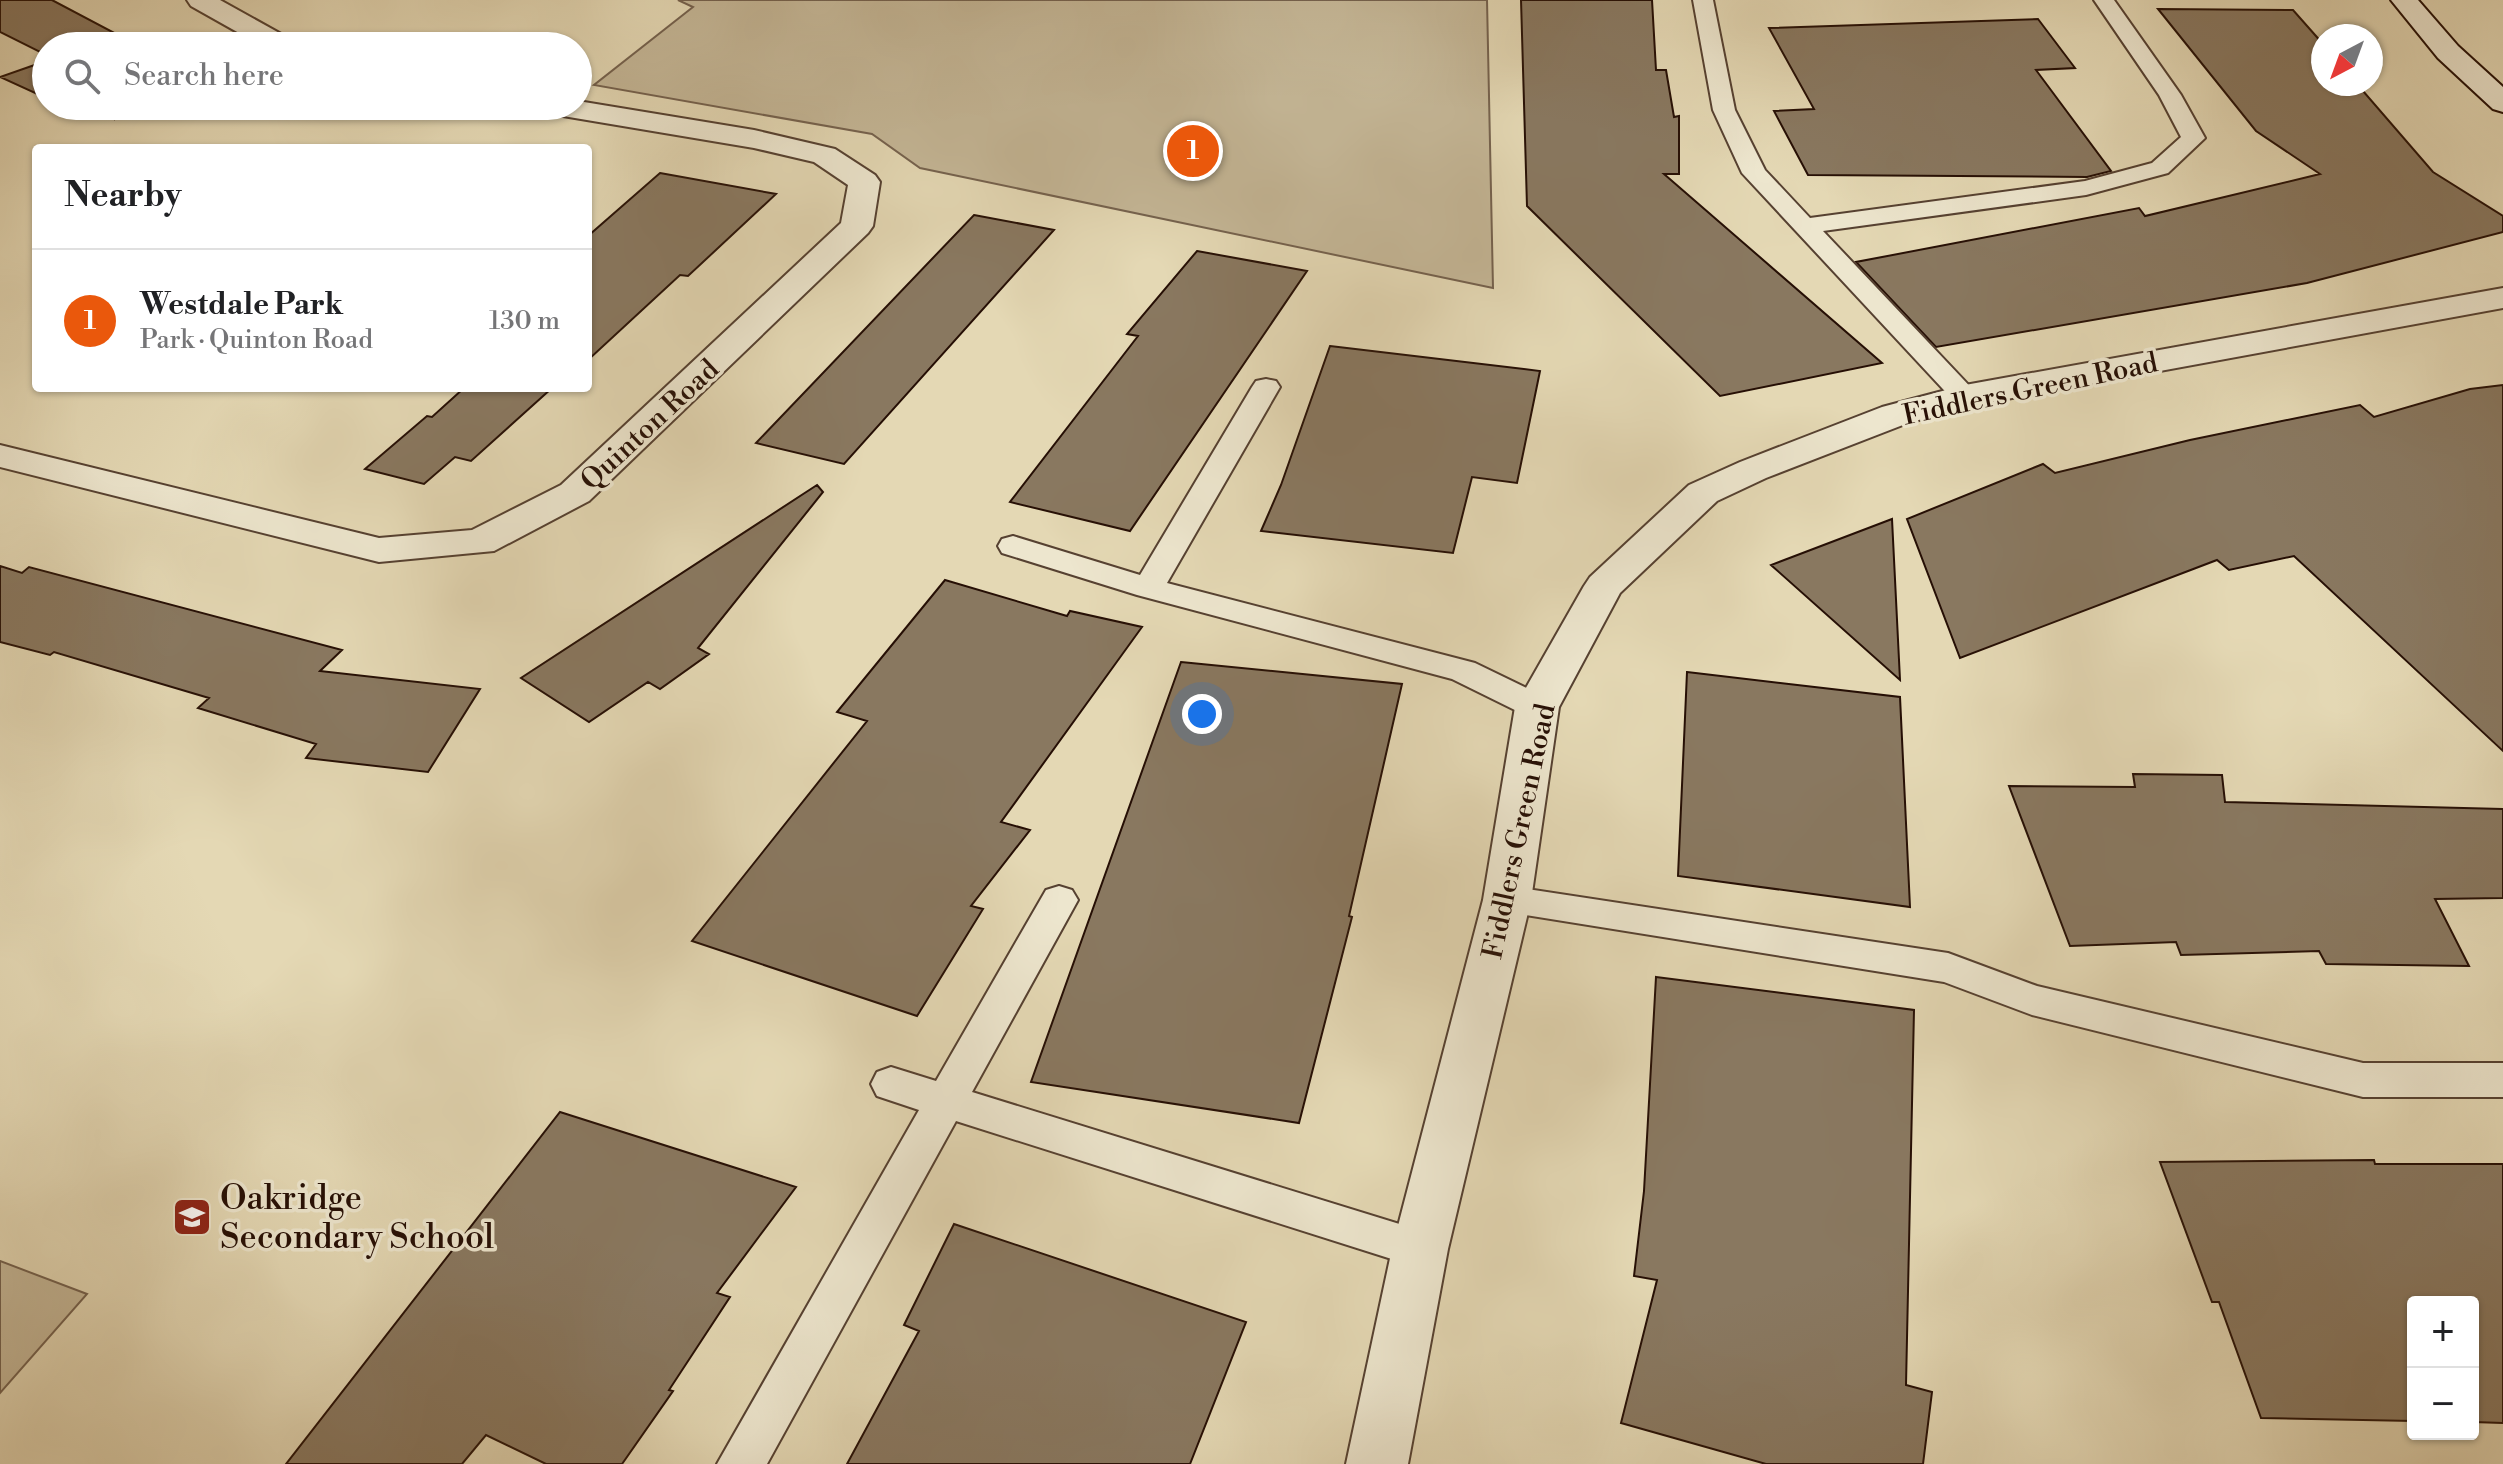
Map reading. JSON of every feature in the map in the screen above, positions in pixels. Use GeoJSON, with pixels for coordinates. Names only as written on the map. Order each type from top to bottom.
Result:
{"type":"FeatureCollection","features":[{"type":"Feature","properties":{"kind":"street"},"geometry":{"type":"LineString","coordinates":[[200,0],[257,32]]}},
{"type":"Feature","properties":{"kind":"street"},"geometry":{"type":"LineString","coordinates":[[2404,0],[2448,52],[2503,103]]}},
{"type":"Feature","properties":{"kind":"street","name":"Quinton Road"},"geometry":{"type":"LineString","coordinates":[[0,456],[379,550],[480,542],[575,493],[857,226],[864,182],[824,155],[754,139],[592,112]]}},
{"type":"Feature","properties":{"kind":"street","name":"Fiddlers Green Road"},"geometry":{"type":"LineString","coordinates":[[1377,1464],[1420,1249],[1507,900],[1537,707],[1604,586],[1703,493],[1753,470],[1895,415],[1965,396],[2503,298]]}},
{"type":"Feature","properties":{"kind":"lane"},"geometry":{"type":"LineString","coordinates":[[1703,0],[1724,110],[1754,173],[1965,396]]}},
{"type":"Feature","properties":{"kind":"lane"},"geometry":{"type":"LineString","coordinates":[[1804,226],[2086,188],[2160,168],[2193,138],[2170,95],[2104,0]]}},
{"type":"Feature","properties":{"kind":"lane"},"geometry":{"type":"LineString","coordinates":[[1148,588],[1266,387]]}},
{"type":"Feature","properties":{"kind":"lane"},"geometry":{"type":"LineString","coordinates":[[1013,546],[1148,588],[1463,671],[1537,707]]}},
{"type":"Feature","properties":{"kind":"lane"},"geometry":{"type":"LineString","coordinates":[[741,1464],[1059,900]]}},
{"type":"Feature","properties":{"kind":"lane"},"geometry":{"type":"LineString","coordinates":[[1507,900],[1948,968],[2032,1000],[2363,1080],[2503,1080]]}},
{"type":"Feature","properties":{"kind":"lane"},"geometry":{"type":"LineString","coordinates":[[891,1084],[1420,1249]]}},
{"type":"Feature","properties":{"kind":"shaded area"},"geometry":{"type":"Polygon","coordinates":[[[678,0],[1487,0],[1493,288],[920,168],[872,134],[594,85],[693,7],[678,0]]]}},
{"type":"Feature","properties":{"kind":"shaded area"},"geometry":{"type":"Polygon","coordinates":[[[0,1261],[87,1294],[0,1393],[0,1261]]]}},
{"type":"Feature","properties":{"kind":"building"},"geometry":{"type":"Polygon","coordinates":[[[0,0],[52,0],[112,32],[32,32],[32,48],[0,32],[0,0]]]}},
{"type":"Feature","properties":{"kind":"building"},"geometry":{"type":"Polygon","coordinates":[[[1521,0],[1652,0],[1656,70],[1666,70],[1674,117],[1679,116],[1679,174],[1664,174],[1882,363],[1720,396],[1527,206],[1521,0]]]}},
{"type":"Feature","properties":{"kind":"building"},"geometry":{"type":"Polygon","coordinates":[[[2158,9],[2293,10],[2311,30],[2311,96],[2367,96],[2433,172],[2503,216],[2503,232],[2307,283],[1936,347],[1856,262],[2139,208],[2145,216],[2320,174],[2256,131],[2158,9]]]}},
{"type":"Feature","properties":{"kind":"building"},"geometry":{"type":"Polygon","coordinates":[[[2038,19],[2075,68],[2036,70],[2111,171],[2087,177],[1808,175],[1774,111],[1814,109],[1769,28],[2038,19]]]}},
{"type":"Feature","properties":{"kind":"building"},"geometry":{"type":"Polygon","coordinates":[[[32,66],[32,92],[0,77],[32,66]]]}},
{"type":"Feature","properties":{"kind":"building"},"geometry":{"type":"Polygon","coordinates":[[[660,173],[776,194],[688,276],[680,275],[592,356],[592,232],[660,173]]]}},
{"type":"Feature","properties":{"kind":"building"},"geometry":{"type":"Polygon","coordinates":[[[974,215],[1054,230],[844,464],[756,443],[974,215]]]}},
{"type":"Feature","properties":{"kind":"building"},"geometry":{"type":"Polygon","coordinates":[[[1197,251],[1307,271],[1130,531],[1010,502],[1138,336],[1127,334],[1197,251]]]}},
{"type":"Feature","properties":{"kind":"building"},"geometry":{"type":"Polygon","coordinates":[[[1330,346],[1540,371],[1517,483],[1472,477],[1453,553],[1261,531],[1281,485],[1330,346]]]}},
{"type":"Feature","properties":{"kind":"building"},"geometry":{"type":"Polygon","coordinates":[[[2503,385],[2503,751],[2294,556],[2229,570],[2217,560],[1960,658],[1907,519],[2043,464],[2055,473],[2190,440],[2360,405],[2374,417],[2470,389],[2503,385]]]}},
{"type":"Feature","properties":{"kind":"building"},"geometry":{"type":"Polygon","coordinates":[[[460,392],[548,392],[471,461],[455,457],[424,484],[365,469],[427,416],[432,417],[460,392]]]}},
{"type":"Feature","properties":{"kind":"building"},"geometry":{"type":"Polygon","coordinates":[[[817,485],[823,492],[698,648],[709,654],[660,689],[648,682],[589,722],[521,678],[817,485]]]}},
{"type":"Feature","properties":{"kind":"building"},"geometry":{"type":"Polygon","coordinates":[[[1892,519],[1900,680],[1771,565],[1892,519]]]}},
{"type":"Feature","properties":{"kind":"building"},"geometry":{"type":"Polygon","coordinates":[[[0,566],[22,573],[29,567],[342,650],[320,671],[480,689],[428,772],[306,758],[316,744],[198,708],[209,698],[54,652],[50,655],[0,642],[0,566]]]}},
{"type":"Feature","properties":{"kind":"building"},"geometry":{"type":"Polygon","coordinates":[[[945,580],[1067,616],[1070,611],[1142,627],[1001,822],[1030,830],[971,906],[983,909],[917,1016],[692,941],[867,721],[837,712],[945,580]]]}},
{"type":"Feature","properties":{"kind":"building"},"geometry":{"type":"Polygon","coordinates":[[[1181,662],[1402,684],[1349,916],[1352,917],[1299,1123],[1031,1082],[1181,662]]]}},
{"type":"Feature","properties":{"kind":"building"},"geometry":{"type":"Polygon","coordinates":[[[1687,672],[1900,697],[1910,907],[1678,876],[1687,672]]]}},
{"type":"Feature","properties":{"kind":"building"},"geometry":{"type":"Polygon","coordinates":[[[2133,774],[2222,775],[2225,802],[2503,809],[2503,898],[2435,899],[2469,966],[2326,964],[2319,951],[2181,955],[2176,942],[2070,946],[2009,786],[2135,787],[2133,774]]]}},
{"type":"Feature","properties":{"kind":"building"},"geometry":{"type":"Polygon","coordinates":[[[1656,977],[1914,1010],[1906,1385],[1932,1392],[1923,1464],[1766,1464],[1621,1423],[1657,1280],[1634,1276],[1644,1191],[1656,977]]]}},
{"type":"Feature","properties":{"kind":"building"},"geometry":{"type":"Polygon","coordinates":[[[560,1112],[796,1187],[717,1293],[730,1297],[669,1390],[673,1391],[622,1464],[546,1464],[486,1435],[462,1464],[286,1464],[560,1112]]]}},
{"type":"Feature","properties":{"kind":"building"},"geometry":{"type":"Polygon","coordinates":[[[2374,1160],[2375,1164],[2503,1164],[2503,1423],[2479,1422],[2479,1296],[2407,1296],[2407,1421],[2261,1418],[2219,1302],[2212,1302],[2160,1162],[2374,1160]]]}},
{"type":"Feature","properties":{"kind":"building"},"geometry":{"type":"Polygon","coordinates":[[[954,1224],[1246,1322],[1190,1464],[847,1464],[919,1331],[904,1325],[954,1224]]]}},
{"type":"Feature","properties":{"kind":"place","name":"Westdale Park"},"geometry":{"type":"Point","coordinates":[1193,151]}},
{"type":"Feature","properties":{"kind":"place","name":"Oakridge Secondary School"},"geometry":{"type":"Point","coordinates":[192,1217]}}]}
